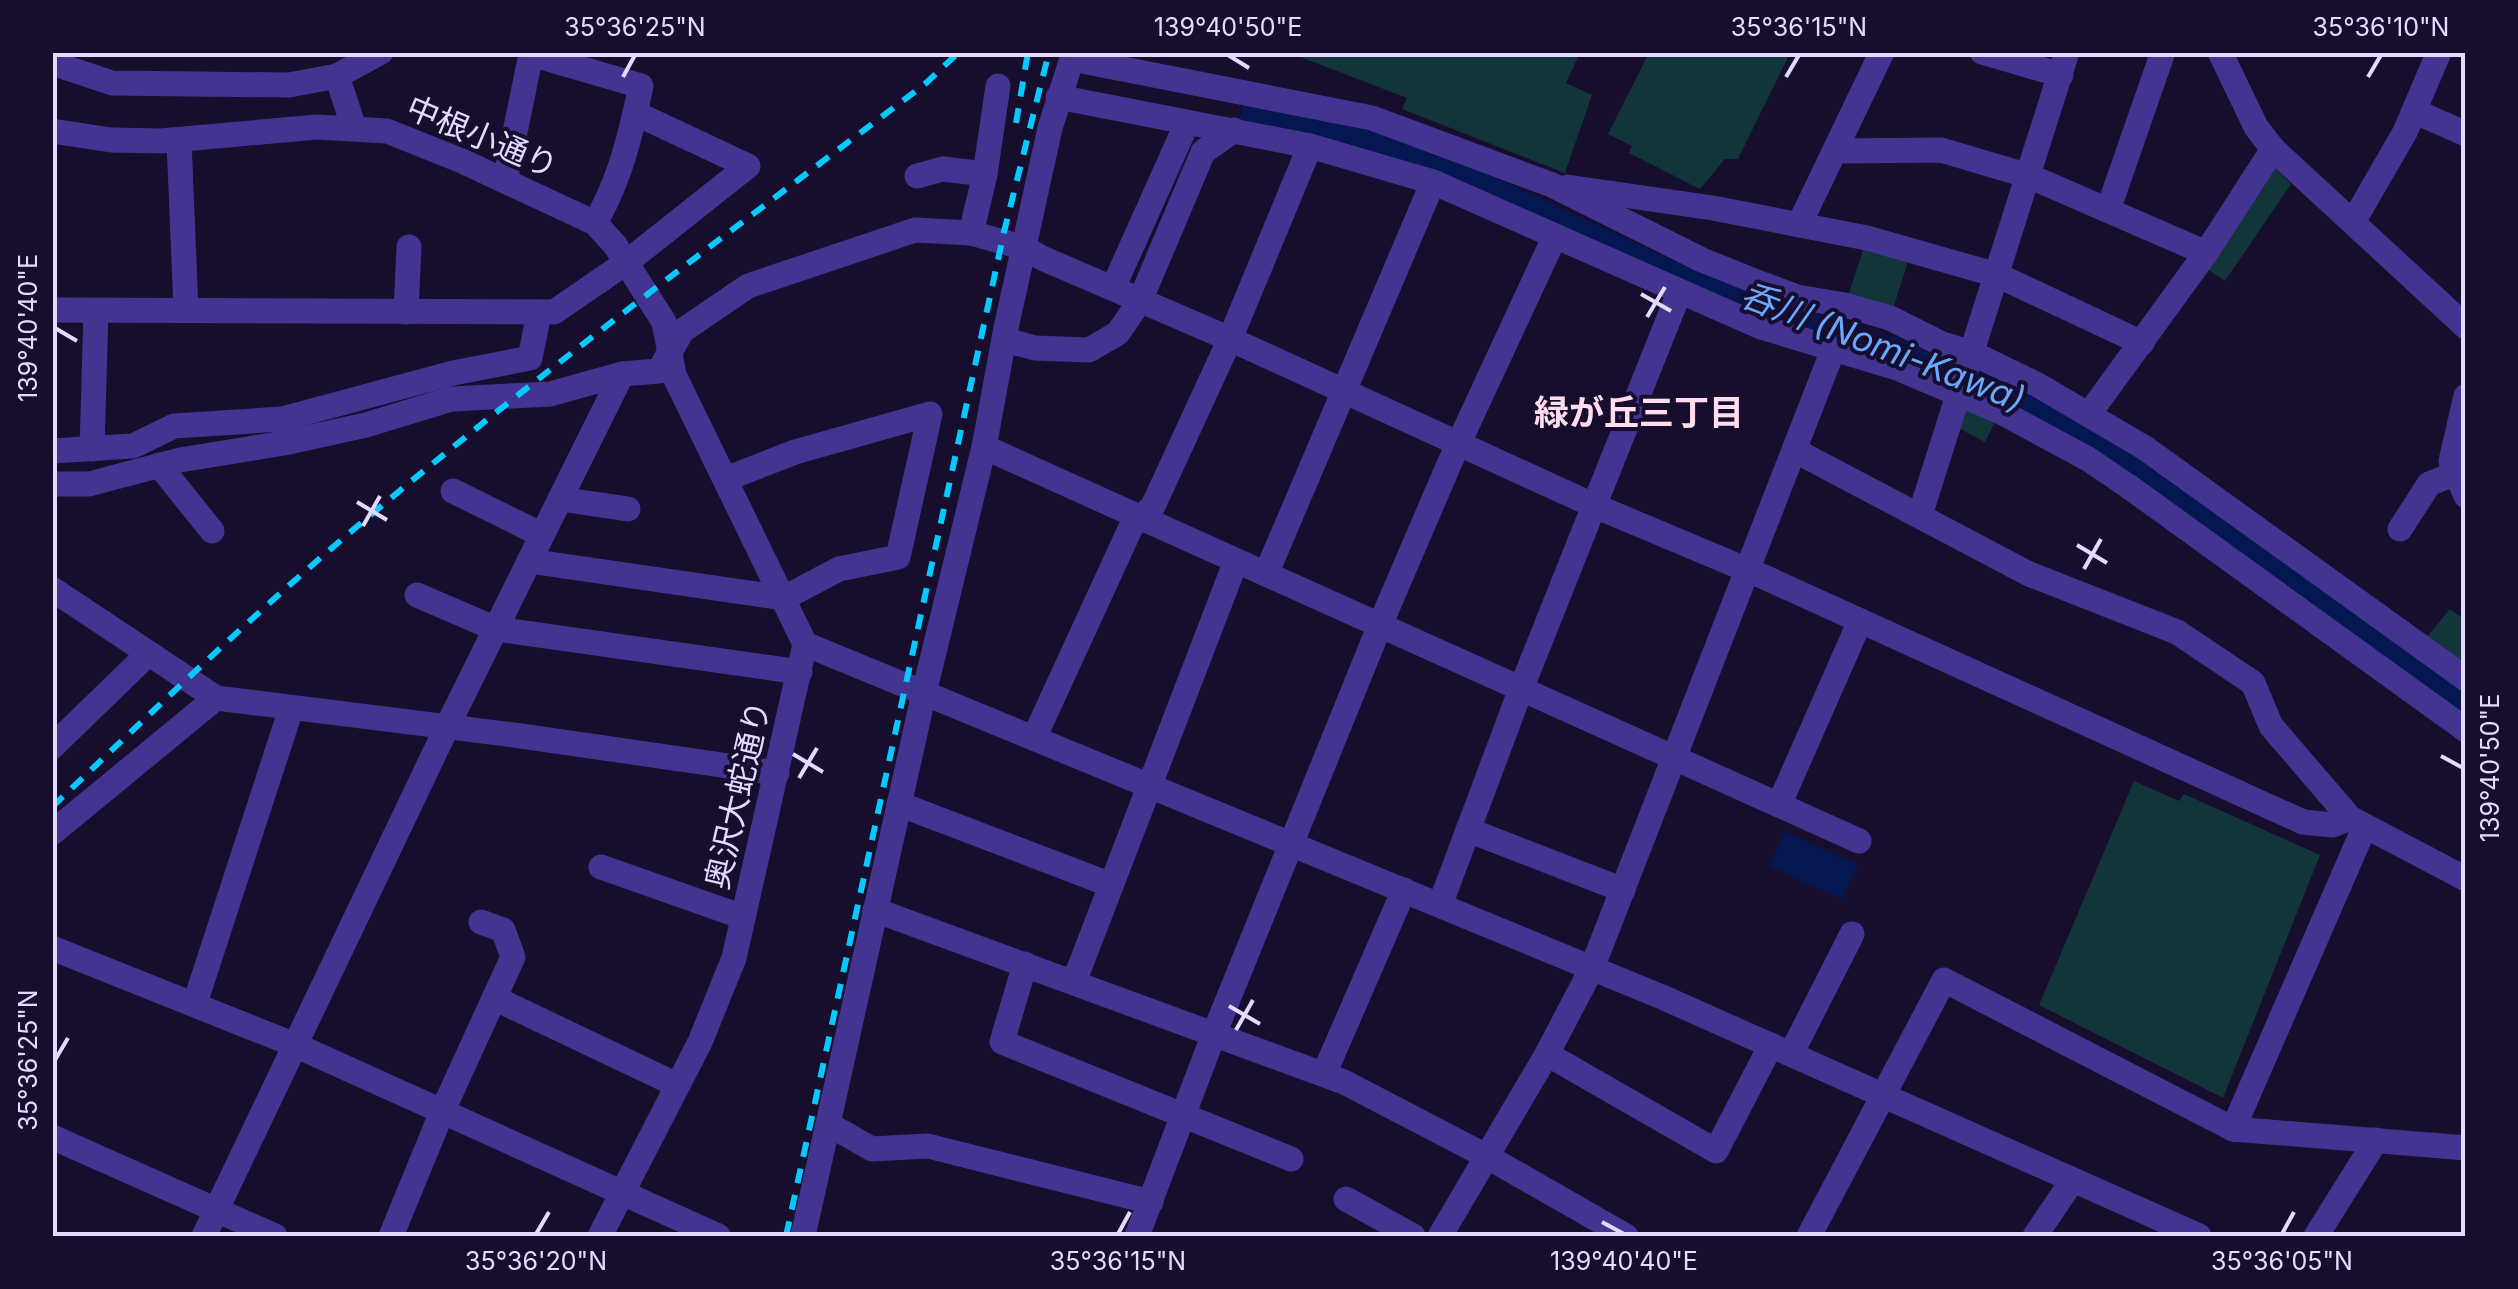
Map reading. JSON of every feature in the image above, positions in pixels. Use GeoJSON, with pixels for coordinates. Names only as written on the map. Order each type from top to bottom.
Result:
{"type":"FeatureCollection","features":[{"type":"Feature","properties":{"kind":"street"},"geometry":{"type":"LineString","coordinates":[[52,64],[112,83],[290,85],[337,76],[381,52]]}},
{"type":"Feature","properties":{"kind":"street"},"geometry":{"type":"LineString","coordinates":[[1798,226],[1882,52]]}},
{"type":"Feature","properties":{"kind":"street"},"geometry":{"type":"LineString","coordinates":[[1920,516],[2064,64],[1982,52]]}},
{"type":"Feature","properties":{"kind":"street"},"geometry":{"type":"LineString","coordinates":[[2108,210],[2163,52]]}},
{"type":"Feature","properties":{"kind":"street"},"geometry":{"type":"LineString","coordinates":[[2220,52],[2256,127],[2273,149],[2466,327]]}},
{"type":"Feature","properties":{"kind":"street"},"geometry":{"type":"LineString","coordinates":[[2353,222],[2414,111],[2439,52]]}},
{"type":"Feature","properties":{"kind":"street"},"geometry":{"type":"LineString","coordinates":[[506,181],[531,54],[641,86],[626,155],[594,224]]}},
{"type":"Feature","properties":{"kind":"street"},"geometry":{"type":"LineString","coordinates":[[803,1236],[924,692],[984,447],[1058,98],[1073,56],[1372,118],[1552,185],[1636,228],[1797,298],[1845,305],[1890,318],[2089,414],[2200,485],[2462,670]]}},
{"type":"Feature","properties":{"kind":"street"},"geometry":{"type":"LineString","coordinates":[[337,76],[354,128]]}},
{"type":"Feature","properties":{"kind":"street"},"geometry":{"type":"LineString","coordinates":[[971,233],[985,174],[998,86]]}},
{"type":"Feature","properties":{"kind":"street"},"geometry":{"type":"LineString","coordinates":[[1058,98],[1310,146],[1433,182],[1679,294],[1761,327],[1898,368],[2001,412],[2102,468],[2466,730]]}},
{"type":"Feature","properties":{"kind":"street"},"geometry":{"type":"LineString","coordinates":[[2414,111],[2466,134]]}},
{"type":"Feature","properties":{"kind":"street"},"geometry":{"type":"LineString","coordinates":[[52,310],[554,312],[627,262],[748,166],[634,113]]}},
{"type":"Feature","properties":{"kind":"street"},"geometry":{"type":"LineString","coordinates":[[1113,288],[1187,123]]}},
{"type":"Feature","properties":{"kind":"street","name":"中根小通り"},"geometry":{"type":"LineString","coordinates":[[52,131],[128,141],[295,129],[388,131],[594,224],[627,262],[664,322],[672,359]]}},
{"type":"Feature","properties":{"kind":"street"},"geometry":{"type":"LineString","coordinates":[[1005,340],[1035,348],[1090,350],[1118,333],[1140,301],[1203,152],[1234,130]]}},
{"type":"Feature","properties":{"kind":"street"},"geometry":{"type":"LineString","coordinates":[[179,140],[186,310]]}},
{"type":"Feature","properties":{"kind":"street"},"geometry":{"type":"LineString","coordinates":[[1034,738],[1131,526],[1153,506],[1230,339],[1310,146]]}},
{"type":"Feature","properties":{"kind":"street"},"geometry":{"type":"LineString","coordinates":[[2089,414],[2206,253],[2273,149]]}},
{"type":"Feature","properties":{"kind":"street"},"geometry":{"type":"LineString","coordinates":[[1837,151],[1920,161],[1941,150],[2029,176],[2206,253]]}},
{"type":"Feature","properties":{"kind":"street"},"geometry":{"type":"LineString","coordinates":[[918,176],[944,169],[985,174]]}},
{"type":"Feature","properties":{"kind":"street"},"geometry":{"type":"LineString","coordinates":[[1266,574],[1433,182]]}},
{"type":"Feature","properties":{"kind":"street"},"geometry":{"type":"LineString","coordinates":[[1552,185],[1713,208],[1867,238],[1997,275],[2142,342]]}},
{"type":"Feature","properties":{"kind":"street"},"geometry":{"type":"LineString","coordinates":[[52,484],[90,484],[159,465],[366,425],[451,398],[550,394],[622,374],[659,370],[672,359],[682,331],[748,286],[915,230],[971,233],[1025,248],[2303,822],[2358,822]]}},
{"type":"Feature","properties":{"kind":"street"},"geometry":{"type":"LineString","coordinates":[[1137,1236],[1214,1034],[1380,625],[1555,236]]}},
{"type":"Feature","properties":{"kind":"street"},"geometry":{"type":"LineString","coordinates":[[406,312],[408,247]]}},
{"type":"Feature","properties":{"kind":"street"},"geometry":{"type":"LineString","coordinates":[[1440,904],[1521,689],[1679,294]]}},
{"type":"Feature","properties":{"kind":"street"},"geometry":{"type":"LineString","coordinates":[[92,449],[96,311]]}},
{"type":"Feature","properties":{"kind":"street"},"geometry":{"type":"LineString","coordinates":[[52,452],[133,446],[174,426],[282,419],[453,373],[530,358],[540,313]]}},
{"type":"Feature","properties":{"kind":"street"},"geometry":{"type":"LineString","coordinates":[[1440,1236],[1547,1054],[1592,968],[1833,350]]}},
{"type":"Feature","properties":{"kind":"street"},"geometry":{"type":"LineString","coordinates":[[672,359],[805,644],[1592,968],[2200,1236]]}},
{"type":"Feature","properties":{"kind":"street"},"geometry":{"type":"LineString","coordinates":[[204,1236],[447,728],[622,374]]}},
{"type":"Feature","properties":{"kind":"street"},"geometry":{"type":"LineString","coordinates":[[2400,530],[2429,484],[2461,484],[2451,461],[2466,396]]}},
{"type":"Feature","properties":{"kind":"street"},"geometry":{"type":"LineString","coordinates":[[529,561],[784,598],[838,569],[898,557],[895,521],[930,414],[795,452],[726,480]]}},
{"type":"Feature","properties":{"kind":"street"},"geometry":{"type":"LineString","coordinates":[[984,447],[1859,841]]}},
{"type":"Feature","properties":{"kind":"street"},"geometry":{"type":"LineString","coordinates":[[1796,451],[2029,574],[2177,632],[2253,682],[2271,726],[2358,822],[2466,879]]}},
{"type":"Feature","properties":{"kind":"street"},"geometry":{"type":"LineString","coordinates":[[159,465],[212,530]]}},
{"type":"Feature","properties":{"kind":"street"},"geometry":{"type":"LineString","coordinates":[[453,491],[542,535]]}},
{"type":"Feature","properties":{"kind":"street"},"geometry":{"type":"LineString","coordinates":[[560,499],[628,509]]}},
{"type":"Feature","properties":{"kind":"street"},"geometry":{"type":"LineString","coordinates":[[1074,982],[1236,560]]}},
{"type":"Feature","properties":{"kind":"street"},"geometry":{"type":"LineString","coordinates":[[52,589],[216,698],[777,773]]}},
{"type":"Feature","properties":{"kind":"street"},"geometry":{"type":"LineString","coordinates":[[417,595],[496,629],[800,672]]}},
{"type":"Feature","properties":{"kind":"street"},"geometry":{"type":"LineString","coordinates":[[1779,805],[1860,621]]}},
{"type":"Feature","properties":{"kind":"street","name":"奥沢大蛇通り"},"geometry":{"type":"LineString","coordinates":[[600,1236],[716,1006],[734,958],[805,644]]}},
{"type":"Feature","properties":{"kind":"street"},"geometry":{"type":"LineString","coordinates":[[52,746],[148,654]]}},
{"type":"Feature","properties":{"kind":"street"},"geometry":{"type":"LineString","coordinates":[[52,833],[216,698]]}},
{"type":"Feature","properties":{"kind":"street"},"geometry":{"type":"LineString","coordinates":[[194,1003],[291,709]]}},
{"type":"Feature","properties":{"kind":"street"},"geometry":{"type":"LineString","coordinates":[[899,804],[1111,884]]}},
{"type":"Feature","properties":{"kind":"street"},"geometry":{"type":"LineString","coordinates":[[2233,1129],[2358,822]]}},
{"type":"Feature","properties":{"kind":"street"},"geometry":{"type":"LineString","coordinates":[[1468,830],[1624,890]]}},
{"type":"Feature","properties":{"kind":"street"},"geometry":{"type":"LineString","coordinates":[[600,867],[743,917]]}},
{"type":"Feature","properties":{"kind":"street"},"geometry":{"type":"LineString","coordinates":[[1324,1074],[1404,890]]}},
{"type":"Feature","properties":{"kind":"street"},"geometry":{"type":"LineString","coordinates":[[875,910],[1374,1095],[1626,1236]]}},
{"type":"Feature","properties":{"kind":"street"},"geometry":{"type":"LineString","coordinates":[[391,1236],[512,958],[503,930],[481,922]]}},
{"type":"Feature","properties":{"kind":"street"},"geometry":{"type":"LineString","coordinates":[[1547,1054],[1716,1151],[1852,934]]}},
{"type":"Feature","properties":{"kind":"street"},"geometry":{"type":"LineString","coordinates":[[52,948],[294,1046],[718,1236]]}},
{"type":"Feature","properties":{"kind":"street"},"geometry":{"type":"LineString","coordinates":[[1025,964],[1002,1042],[1291,1159]]}},
{"type":"Feature","properties":{"kind":"street"},"geometry":{"type":"LineString","coordinates":[[1810,1236],[1944,980],[2233,1129],[2466,1148]]}},
{"type":"Feature","properties":{"kind":"street"},"geometry":{"type":"LineString","coordinates":[[494,998],[677,1085]]}},
{"type":"Feature","properties":{"kind":"street"},"geometry":{"type":"LineString","coordinates":[[828,1124],[872,1148],[928,1146],[1151,1202]]}},
{"type":"Feature","properties":{"kind":"street"},"geometry":{"type":"LineString","coordinates":[[52,1137],[274,1236]]}},
{"type":"Feature","properties":{"kind":"street"},"geometry":{"type":"LineString","coordinates":[[2316,1236],[2376,1140]]}},
{"type":"Feature","properties":{"kind":"street"},"geometry":{"type":"LineString","coordinates":[[2035,1236],[2072,1181]]}},
{"type":"Feature","properties":{"kind":"street"},"geometry":{"type":"LineString","coordinates":[[1346,1199],[1412,1236]]}},
{"type":"Feature","properties":{"kind":"green space"},"geometry":{"type":"Polygon","coordinates":[[[1290,53],[1580,53],[1566,83],[1592,95],[1565,173],[1402,109],[1407,98],[1290,53]]]}},
{"type":"Feature","properties":{"kind":"green space"},"geometry":{"type":"Polygon","coordinates":[[[1649,53],[1790,53],[1738,159],[1725,159],[1700,189],[1629,153],[1632,146],[1608,134],[1649,53]]]}},
{"type":"Feature","properties":{"kind":"green space"},"geometry":{"type":"Polygon","coordinates":[[[2271,164],[2291,184],[2225,281],[2204,267],[2271,164]]]}},
{"type":"Feature","properties":{"kind":"green space"},"geometry":{"type":"Polygon","coordinates":[[[1867,238],[1911,252],[1890,318],[1845,305],[1867,238]]]}},
{"type":"Feature","properties":{"kind":"green space"},"geometry":{"type":"Polygon","coordinates":[[[1968,403],[1999,414],[1985,442],[1958,428],[1968,403]]]}},
{"type":"Feature","properties":{"kind":"green space"},"geometry":{"type":"Polygon","coordinates":[[[2450,609],[2465,620],[2465,653],[2456,665],[2425,639],[2450,609]]]}},
{"type":"Feature","properties":{"kind":"green space"},"geometry":{"type":"Polygon","coordinates":[[[2134,781],[2179,801],[2184,794],[2320,855],[2223,1098],[2039,1005],[2134,781]]]}},
{"type":"Feature","properties":{"kind":"water","name":"呑川 (Nomi-Kawa)"},"geometry":{"type":"Polygon","coordinates":[[[1244,101],[1364,128],[1458,160],[1692,269],[1781,303],[1947,353],[2096,425],[2465,689],[2465,720],[2088,450],[1552,227],[1238,125],[1244,101]]]}},
{"type":"Feature","properties":{"kind":"water"},"geometry":{"type":"Polygon","coordinates":[[[1785,832],[1858,865],[1842,899],[1769,866],[1785,832]]]}},
{"type":"Feature","properties":{"kind":"railway"},"geometry":{"type":"LineString","coordinates":[[52,807],[272,601],[417,476],[925,84],[959,52]]}},
{"type":"Feature","properties":{"kind":"railway"},"geometry":{"type":"LineString","coordinates":[[1016,123],[1028,52]]}},
{"type":"Feature","properties":{"kind":"railway"},"geometry":{"type":"LineString","coordinates":[[786,1236],[1004,232],[1049,52]]}},
{"type":"Feature","properties":{"kind":"district","name":"緑が丘三丁目"},"geometry":{"type":"Point","coordinates":[1639,413]}}]}
